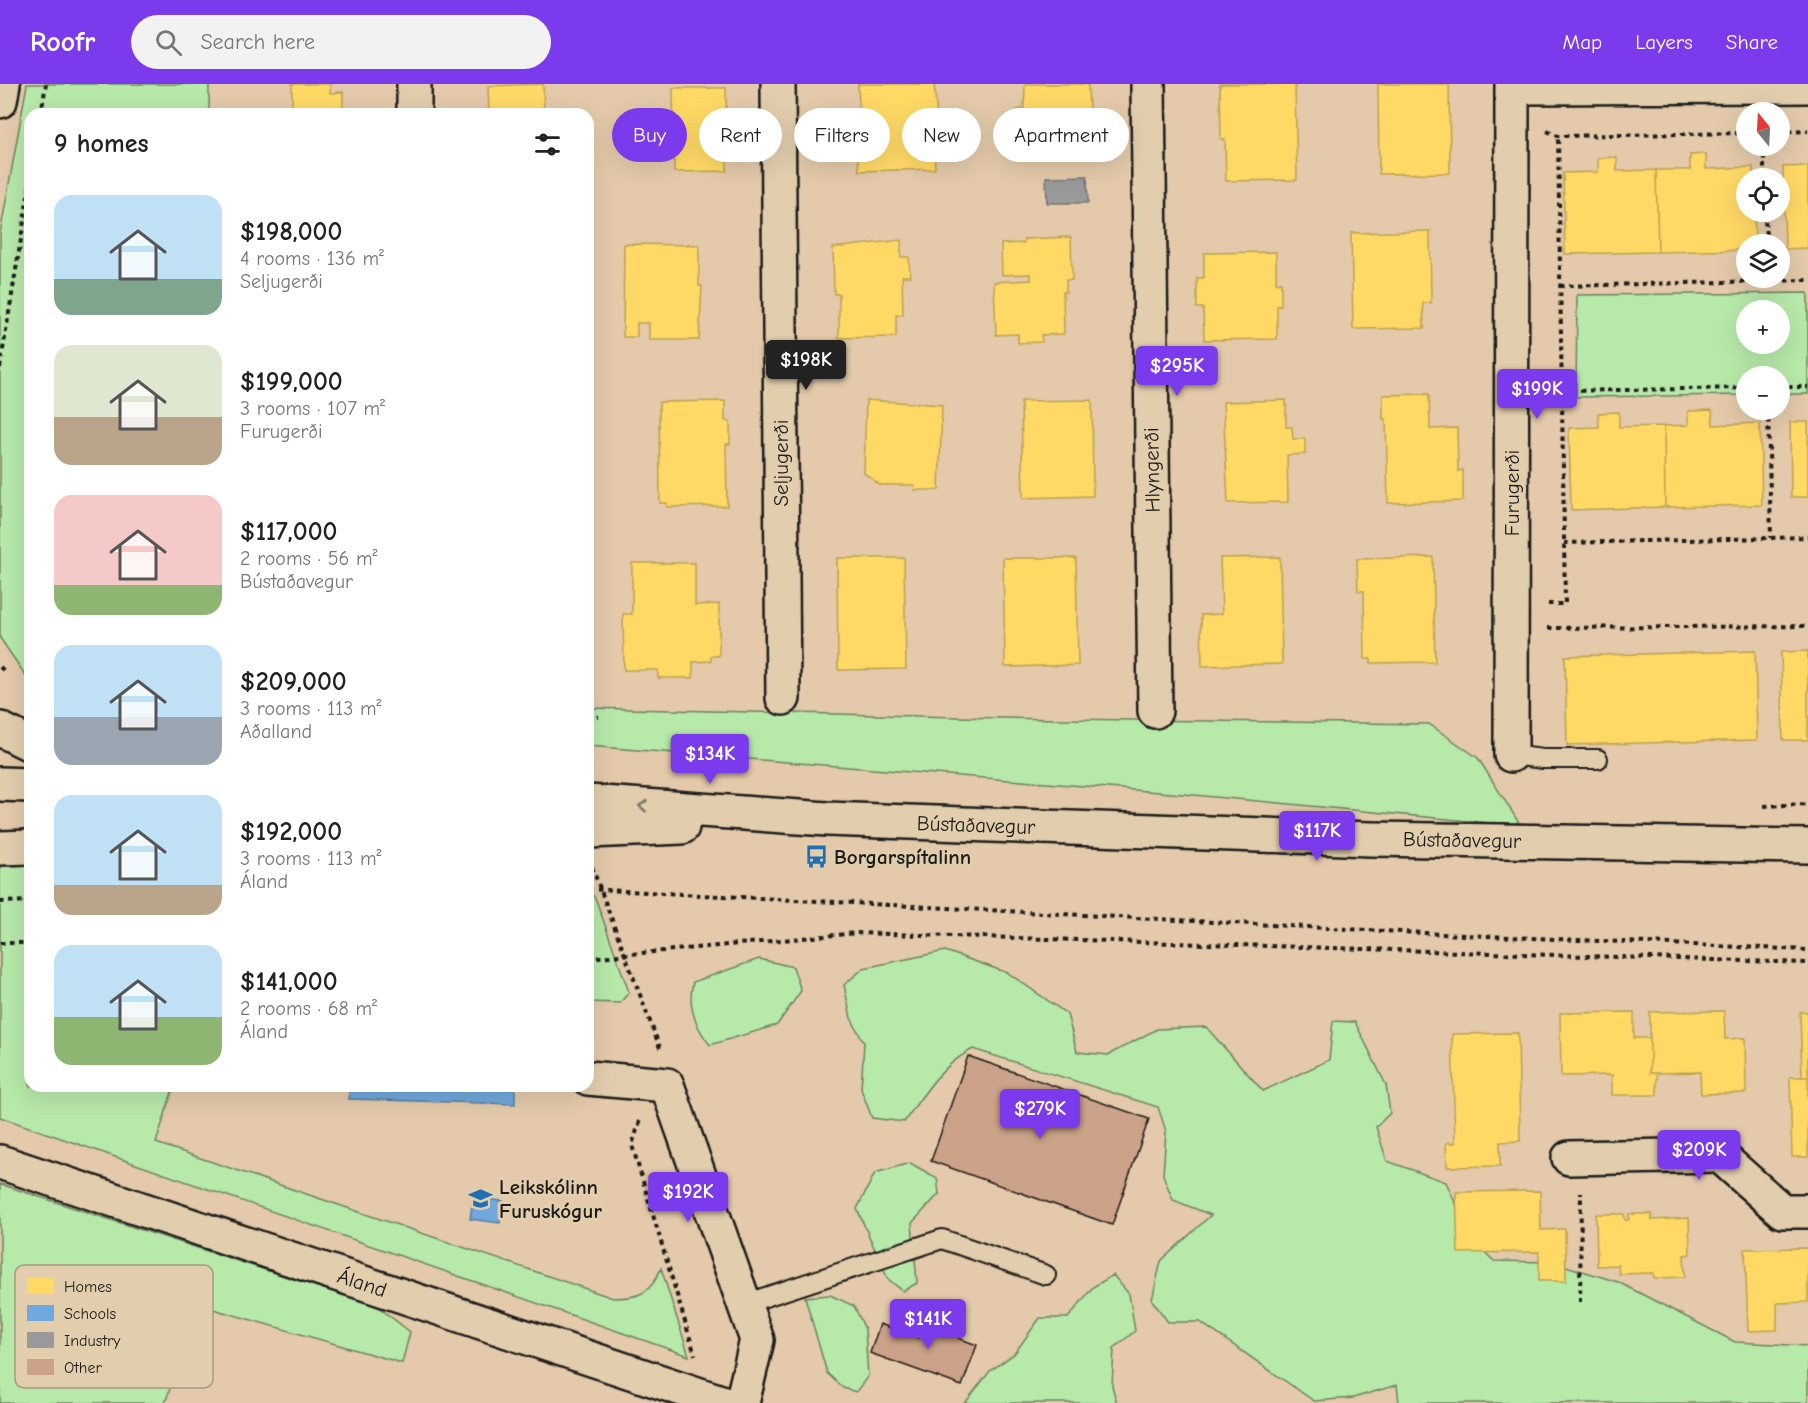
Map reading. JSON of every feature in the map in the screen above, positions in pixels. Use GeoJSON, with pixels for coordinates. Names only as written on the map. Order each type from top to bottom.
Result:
{"type":"FeatureCollection","features":[{"type":"Feature","properties":{"kind":"street"},"geometry":{"type":"LineString","coordinates":[[0,101],[3,84]]}},
{"type":"Feature","properties":{"kind":"street"},"geometry":{"type":"LineString","coordinates":[[414,84],[414,108]]}},
{"type":"Feature","properties":{"kind":"street","name":"Seljugerði"},"geometry":{"type":"LineString","coordinates":[[778,84],[783,699]]}},
{"type":"Feature","properties":{"kind":"street","name":"Hlyngerði"},"geometry":{"type":"LineString","coordinates":[[1148,84],[1155,711]]}},
{"type":"Feature","properties":{"kind":"street"},"geometry":{"type":"LineString","coordinates":[[1522,86],[1808,86]]}},
{"type":"Feature","properties":{"kind":"street","name":"Furugerði"},"geometry":{"type":"LineString","coordinates":[[1511,755],[1511,617],[1522,86]]}},
{"type":"Feature","properties":{"kind":"street"},"geometry":{"type":"LineString","coordinates":[[0,729],[24,741]]}},
{"type":"Feature","properties":{"kind":"street"},"geometry":{"type":"LineString","coordinates":[[0,784],[24,785]]}},
{"type":"Feature","properties":{"kind":"street","name":"Bústaðavegur"},"geometry":{"type":"LineString","coordinates":[[594,802],[828,819],[1371,839],[1808,846]]}},
{"type":"Feature","properties":{"kind":"street","name":"Bústaðavegur"},"geometry":{"type":"LineString","coordinates":[[594,831],[828,819]]}},
{"type":"Feature","properties":{"kind":"street"},"geometry":{"type":"LineString","coordinates":[[0,848],[24,847]]}},
{"type":"Feature","properties":{"kind":"street"},"geometry":{"type":"LineString","coordinates":[[594,1079],[667,1085],[757,1340],[742,1403]]}},
{"type":"Feature","properties":{"kind":"street"},"geometry":{"type":"LineString","coordinates":[[1575,1158],[1719,1155],[1782,1211],[1808,1211]]}},
{"type":"Feature","properties":{"kind":"street","name":"Áland"},"geometry":{"type":"LineString","coordinates":[[0,1162],[724,1403]]}},
{"type":"Feature","properties":{"kind":"lane"},"geometry":{"type":"LineString","coordinates":[[1511,755],[1543,759],[1598,759]]}},
{"type":"Feature","properties":{"kind":"lane"},"geometry":{"type":"LineString","coordinates":[[744,1304],[942,1239],[1046,1275]]}},
{"type":"Feature","properties":{"kind":"path"},"geometry":{"type":"LineString","coordinates":[[42,108],[46,84]]}},
{"type":"Feature","properties":{"kind":"path"},"geometry":{"type":"LineString","coordinates":[[1522,86],[1542,130],[1558,136],[1736,133]]}},
{"type":"Feature","properties":{"kind":"path"},"geometry":{"type":"LineString","coordinates":[[1790,132],[1808,131]]}},
{"type":"Feature","properties":{"kind":"path"},"geometry":{"type":"LineString","coordinates":[[1511,617],[1565,604],[1558,136]]}},
{"type":"Feature","properties":{"kind":"path"},"geometry":{"type":"LineString","coordinates":[[0,368],[24,221]]}},
{"type":"Feature","properties":{"kind":"path"},"geometry":{"type":"LineString","coordinates":[[1560,286],[1736,280]]}},
{"type":"Feature","properties":{"kind":"path"},"geometry":{"type":"LineString","coordinates":[[1790,280],[1808,280]]}},
{"type":"Feature","properties":{"kind":"path"},"geometry":{"type":"LineString","coordinates":[[1790,387],[1808,387]]}},
{"type":"Feature","properties":{"kind":"path"},"geometry":{"type":"LineString","coordinates":[[1562,391],[1736,388]]}},
{"type":"Feature","properties":{"kind":"path"},"geometry":{"type":"LineString","coordinates":[[1768,420],[1771,538]]}},
{"type":"Feature","properties":{"kind":"path"},"geometry":{"type":"LineString","coordinates":[[1564,543],[1808,537]]}},
{"type":"Feature","properties":{"kind":"path"},"geometry":{"type":"LineString","coordinates":[[1511,617],[1808,626]]}},
{"type":"Feature","properties":{"kind":"path"},"geometry":{"type":"LineString","coordinates":[[0,668],[4,672]]}},
{"type":"Feature","properties":{"kind":"path"},"geometry":{"type":"LineString","coordinates":[[594,717],[599,717]]}},
{"type":"Feature","properties":{"kind":"path"},"geometry":{"type":"LineString","coordinates":[[594,874],[626,956]]}},
{"type":"Feature","properties":{"kind":"path"},"geometry":{"type":"LineString","coordinates":[[594,890],[1429,934],[1808,950]]}},
{"type":"Feature","properties":{"kind":"path"},"geometry":{"type":"LineString","coordinates":[[0,902],[24,901]]}},
{"type":"Feature","properties":{"kind":"path"},"geometry":{"type":"LineString","coordinates":[[594,958],[858,933],[1808,963]]}},
{"type":"Feature","properties":{"kind":"path"},"geometry":{"type":"LineString","coordinates":[[0,943],[24,943]]}},
{"type":"Feature","properties":{"kind":"path"},"geometry":{"type":"LineString","coordinates":[[1575,1158],[1580,1302]]}},
{"type":"Feature","properties":{"kind":"green space"},"geometry":{"type":"Polygon","coordinates":[[[27,84],[209,84],[209,108],[24,108],[24,673],[0,638],[0,234],[27,84]]]}},
{"type":"Feature","properties":{"kind":"green space"},"geometry":{"type":"Polygon","coordinates":[[[1808,293],[1808,394],[1790,394],[1790,366],[1736,366],[1736,395],[1576,397],[1577,295],[1808,293]]]}},
{"type":"Feature","properties":{"kind":"green space"},"geometry":{"type":"Polygon","coordinates":[[[594,708],[999,718],[1429,724],[1478,758],[1521,826],[1183,794],[594,746],[594,708]]]}},
{"type":"Feature","properties":{"kind":"green space"},"geometry":{"type":"Polygon","coordinates":[[[24,857],[24,1092],[172,1092],[156,1143],[613,1298],[630,1297],[643,1293],[653,1284],[661,1268],[689,1356],[0,1117],[0,859],[24,857]]]}},
{"type":"Feature","properties":{"kind":"green space"},"geometry":{"type":"Polygon","coordinates":[[[594,897],[629,992],[620,1003],[594,1002],[594,897]]]}},
{"type":"Feature","properties":{"kind":"green space"},"geometry":{"type":"Polygon","coordinates":[[[945,951],[1008,973],[1067,1014],[1077,1052],[1108,1055],[1157,1029],[1206,1027],[1263,1091],[1329,1060],[1333,1021],[1355,1022],[1386,1085],[1390,1113],[1376,1127],[1387,1161],[1446,1182],[1472,1240],[1494,1261],[1553,1262],[1618,1282],[1735,1342],[1808,1346],[1808,1403],[1399,1403],[1397,1385],[1353,1398],[1314,1401],[1200,1322],[1168,1322],[1152,1300],[1161,1261],[1211,1215],[1173,1200],[1163,1175],[1166,1131],[1158,1107],[973,1049],[962,1055],[943,1072],[904,1122],[872,1118],[861,1089],[864,1043],[851,1018],[844,985],[864,968],[945,951]]]}},
{"type":"Feature","properties":{"kind":"green space"},"geometry":{"type":"Polygon","coordinates":[[[759,959],[793,967],[801,991],[777,1025],[710,1045],[696,1023],[691,999],[693,982],[759,959]]]}},
{"type":"Feature","properties":{"kind":"green space"},"geometry":{"type":"Polygon","coordinates":[[[910,1163],[937,1178],[939,1194],[912,1223],[917,1283],[903,1291],[888,1279],[857,1209],[875,1173],[910,1163]]]}},
{"type":"Feature","properties":{"kind":"green space"},"geometry":{"type":"Polygon","coordinates":[[[0,1184],[377,1306],[410,1332],[402,1363],[213,1309],[213,1265],[15,1265],[15,1388],[170,1388],[165,1403],[0,1403],[0,1184]]]}},
{"type":"Feature","properties":{"kind":"green space"},"geometry":{"type":"Polygon","coordinates":[[[1113,1275],[1129,1294],[1135,1331],[1114,1348],[1112,1386],[1117,1403],[965,1403],[990,1371],[1014,1354],[1040,1318],[1068,1318],[1093,1287],[1113,1275]]]}},
{"type":"Feature","properties":{"kind":"green space"},"geometry":{"type":"Polygon","coordinates":[[[830,1295],[854,1306],[865,1329],[868,1376],[856,1392],[843,1388],[827,1373],[805,1297],[830,1295]]]}},
{"type":"Feature","properties":{"kind":"building: Homes"},"geometry":{"type":"Polygon","coordinates":[[[292,84],[330,84],[330,93],[343,92],[343,108],[292,108],[292,84]]]}},
{"type":"Feature","properties":{"kind":"building: Homes"},"geometry":{"type":"Polygon","coordinates":[[[543,84],[544,108],[489,108],[488,86],[543,84]]]}},
{"type":"Feature","properties":{"kind":"building: Homes"},"geometry":{"type":"Polygon","coordinates":[[[858,84],[934,84],[936,108],[902,108],[902,162],[935,162],[935,169],[859,171],[858,162],[890,162],[890,108],[859,108],[858,84]]]}},
{"type":"Feature","properties":{"kind":"building: Homes"},"geometry":{"type":"Polygon","coordinates":[[[1025,84],[1088,84],[1089,108],[1024,108],[1025,84]]]}},
{"type":"Feature","properties":{"kind":"building: Homes"},"geometry":{"type":"Polygon","coordinates":[[[1220,84],[1295,84],[1297,180],[1226,181],[1225,139],[1221,139],[1220,84]]]}},
{"type":"Feature","properties":{"kind":"building: Homes"},"geometry":{"type":"Polygon","coordinates":[[[1378,84],[1449,84],[1450,173],[1379,174],[1378,84]]]}},
{"type":"Feature","properties":{"kind":"building: Homes"},"geometry":{"type":"Polygon","coordinates":[[[673,88],[726,88],[726,108],[699,108],[699,162],[727,162],[727,171],[674,172],[674,162],[687,162],[687,108],[673,108],[673,88]]]}},
{"type":"Feature","properties":{"kind":"building: Homes"},"geometry":{"type":"Polygon","coordinates":[[[1706,154],[1706,169],[1753,167],[1736,168],[1736,222],[1754,222],[1755,234],[1736,234],[1736,250],[1658,252],[1656,170],[1690,170],[1690,155],[1706,154]]]}},
{"type":"Feature","properties":{"kind":"building: Homes"},"geometry":{"type":"Polygon","coordinates":[[[1617,157],[1617,171],[1656,170],[1658,252],[1565,254],[1563,173],[1598,172],[1598,158],[1617,157]]]}},
{"type":"Feature","properties":{"kind":"building: Homes"},"geometry":{"type":"Polygon","coordinates":[[[1808,166],[1808,248],[1790,249],[1790,234],[1785,234],[1784,222],[1790,222],[1790,168],[1783,167],[1808,166]]]}},
{"type":"Feature","properties":{"kind":"building: Homes"},"geometry":{"type":"Polygon","coordinates":[[[1430,231],[1431,303],[1423,303],[1424,328],[1353,329],[1351,233],[1430,231]]]}},
{"type":"Feature","properties":{"kind":"building: Homes"},"geometry":{"type":"Polygon","coordinates":[[[1071,237],[1072,280],[1066,280],[1066,292],[1063,292],[1064,334],[1041,335],[1042,342],[1018,343],[1018,334],[996,335],[994,282],[1031,280],[1031,274],[1002,275],[1001,244],[1024,243],[1024,239],[1071,237]]]}},
{"type":"Feature","properties":{"kind":"building: Homes"},"geometry":{"type":"Polygon","coordinates":[[[901,240],[901,257],[909,257],[910,276],[902,276],[903,315],[896,315],[896,337],[839,338],[839,294],[834,294],[833,248],[901,240]]]}},
{"type":"Feature","properties":{"kind":"building: Homes"},"geometry":{"type":"Polygon","coordinates":[[[624,244],[699,245],[699,286],[702,286],[699,340],[649,340],[649,323],[637,323],[637,337],[623,337],[624,244]]]}},
{"type":"Feature","properties":{"kind":"building: Homes"},"geometry":{"type":"Polygon","coordinates":[[[1276,252],[1276,283],[1281,282],[1281,306],[1277,306],[1277,339],[1204,340],[1203,308],[1197,308],[1197,278],[1204,278],[1204,253],[1276,252]]]}},
{"type":"Feature","properties":{"kind":"building: Homes"},"geometry":{"type":"Polygon","coordinates":[[[1429,394],[1430,429],[1457,428],[1458,471],[1463,470],[1463,501],[1388,503],[1386,419],[1383,419],[1383,395],[1429,394]]]}},
{"type":"Feature","properties":{"kind":"building: Homes"},"geometry":{"type":"Polygon","coordinates":[[[866,400],[942,405],[939,490],[914,490],[915,485],[880,485],[864,473],[866,400]]]}},
{"type":"Feature","properties":{"kind":"building: Homes"},"geometry":{"type":"Polygon","coordinates":[[[1092,400],[1093,496],[1023,498],[1021,401],[1092,400]]]}},
{"type":"Feature","properties":{"kind":"building: Homes"},"geometry":{"type":"Polygon","coordinates":[[[1286,400],[1286,427],[1292,427],[1293,439],[1305,439],[1305,454],[1287,455],[1288,502],[1228,503],[1223,402],[1286,400]]]}},
{"type":"Feature","properties":{"kind":"building: Homes"},"geometry":{"type":"Polygon","coordinates":[[[725,401],[725,421],[730,422],[730,444],[726,444],[727,506],[667,507],[667,503],[660,503],[659,402],[725,401]]]}},
{"type":"Feature","properties":{"kind":"building: Homes"},"geometry":{"type":"Polygon","coordinates":[[[1712,410],[1713,425],[1760,423],[1762,505],[1665,507],[1664,426],[1688,425],[1688,411],[1712,410]]]}},
{"type":"Feature","properties":{"kind":"building: Homes"},"geometry":{"type":"Polygon","coordinates":[[[1619,412],[1619,427],[1664,426],[1665,507],[1571,510],[1569,428],[1599,427],[1598,413],[1619,412]]]}},
{"type":"Feature","properties":{"kind":"building: Homes"},"geometry":{"type":"Polygon","coordinates":[[[1790,422],[1808,422],[1808,497],[1791,497],[1790,422]]]}},
{"type":"Feature","properties":{"kind":"building: Homes"},"geometry":{"type":"Polygon","coordinates":[[[1280,557],[1282,664],[1202,666],[1201,615],[1222,614],[1220,558],[1280,557]]]}},
{"type":"Feature","properties":{"kind":"building: Homes"},"geometry":{"type":"Polygon","coordinates":[[[1433,557],[1435,662],[1371,663],[1371,659],[1365,659],[1364,591],[1358,591],[1357,559],[1433,557]]]}},
{"type":"Feature","properties":{"kind":"building: Homes"},"geometry":{"type":"Polygon","coordinates":[[[837,558],[904,558],[906,669],[838,670],[837,558]]]}},
{"type":"Feature","properties":{"kind":"building: Homes"},"geometry":{"type":"Polygon","coordinates":[[[1003,558],[1076,558],[1078,665],[1005,667],[1003,558]]]}},
{"type":"Feature","properties":{"kind":"building: Homes"},"geometry":{"type":"Polygon","coordinates":[[[632,563],[695,563],[695,605],[719,604],[719,656],[711,656],[711,661],[693,662],[693,678],[658,678],[658,670],[624,670],[623,614],[632,614],[632,563]]]}},
{"type":"Feature","properties":{"kind":"building: Homes"},"geometry":{"type":"Polygon","coordinates":[[[1755,651],[1757,740],[1567,745],[1565,656],[1755,651]]]}},
{"type":"Feature","properties":{"kind":"building: Homes"},"geometry":{"type":"Polygon","coordinates":[[[1808,651],[1808,740],[1783,740],[1781,652],[1808,651]]]}},
{"type":"Feature","properties":{"kind":"building: Homes"},"geometry":{"type":"Polygon","coordinates":[[[1724,1011],[1725,1039],[1745,1038],[1746,1093],[1701,1094],[1700,1072],[1650,1073],[1650,1012],[1724,1011]]]}},
{"type":"Feature","properties":{"kind":"building: Homes"},"geometry":{"type":"Polygon","coordinates":[[[1634,1012],[1634,1038],[1650,1038],[1650,1073],[1657,1073],[1657,1095],[1612,1095],[1612,1075],[1561,1076],[1560,1013],[1634,1012]]]}},
{"type":"Feature","properties":{"kind":"building: Homes"},"geometry":{"type":"Polygon","coordinates":[[[1800,1012],[1808,1012],[1808,1077],[1802,1077],[1800,1012]]]}},
{"type":"Feature","properties":{"kind":"building: Homes"},"geometry":{"type":"Polygon","coordinates":[[[1518,1033],[1520,1141],[1500,1142],[1500,1166],[1447,1167],[1446,1143],[1455,1143],[1452,1034],[1518,1033]]]}},
{"type":"Feature","properties":{"kind":"building: Homes"},"geometry":{"type":"Polygon","coordinates":[[[1790,1077],[1808,1077],[1808,1157],[1792,1157],[1790,1077]]]}},
{"type":"Feature","properties":{"kind":"building: Homes"},"geometry":{"type":"Polygon","coordinates":[[[1540,1191],[1541,1230],[1565,1229],[1566,1281],[1539,1281],[1539,1252],[1458,1253],[1456,1192],[1540,1191]]]}},
{"type":"Feature","properties":{"kind":"building: Homes"},"geometry":{"type":"Polygon","coordinates":[[[1596,1214],[1624,1214],[1625,1220],[1629,1220],[1629,1214],[1652,1214],[1652,1220],[1689,1218],[1690,1254],[1684,1255],[1685,1277],[1654,1278],[1654,1273],[1619,1274],[1618,1265],[1597,1266],[1596,1214]]]}},
{"type":"Feature","properties":{"kind":"building: Homes"},"geometry":{"type":"Polygon","coordinates":[[[1808,1248],[1808,1302],[1777,1303],[1777,1330],[1748,1331],[1745,1249],[1808,1248]]]}},
{"type":"Feature","properties":{"kind":"building: Schools"},"geometry":{"type":"Polygon","coordinates":[[[349,1092],[515,1092],[515,1104],[349,1099],[349,1092]]]}},
{"type":"Feature","properties":{"kind":"building: Schools"},"geometry":{"type":"Polygon","coordinates":[[[473,1198],[503,1201],[500,1223],[470,1219],[473,1198]]]}},
{"type":"Feature","properties":{"kind":"building: Industry"},"geometry":{"type":"Polygon","coordinates":[[[1087,176],[1088,203],[1047,203],[1046,177],[1087,176]]]}},
{"type":"Feature","properties":{"kind":"building: Other"},"geometry":{"type":"Polygon","coordinates":[[[968,1056],[1149,1119],[1112,1225],[931,1161],[968,1056]]]}},
{"type":"Feature","properties":{"kind":"building: Other"},"geometry":{"type":"Polygon","coordinates":[[[925,1317],[961,1331],[958,1338],[977,1345],[962,1386],[870,1353],[880,1324],[918,1338],[925,1317]]]}},
{"type":"Feature","properties":{"kind":"place","name":"Borgarspítalinn"},"geometry":{"type":"Point","coordinates":[816,857]}},
{"type":"Feature","properties":{"kind":"place","name":"Leikskólinn Furuskógur"},"geometry":{"type":"Point","coordinates":[481,1199]}}]}
